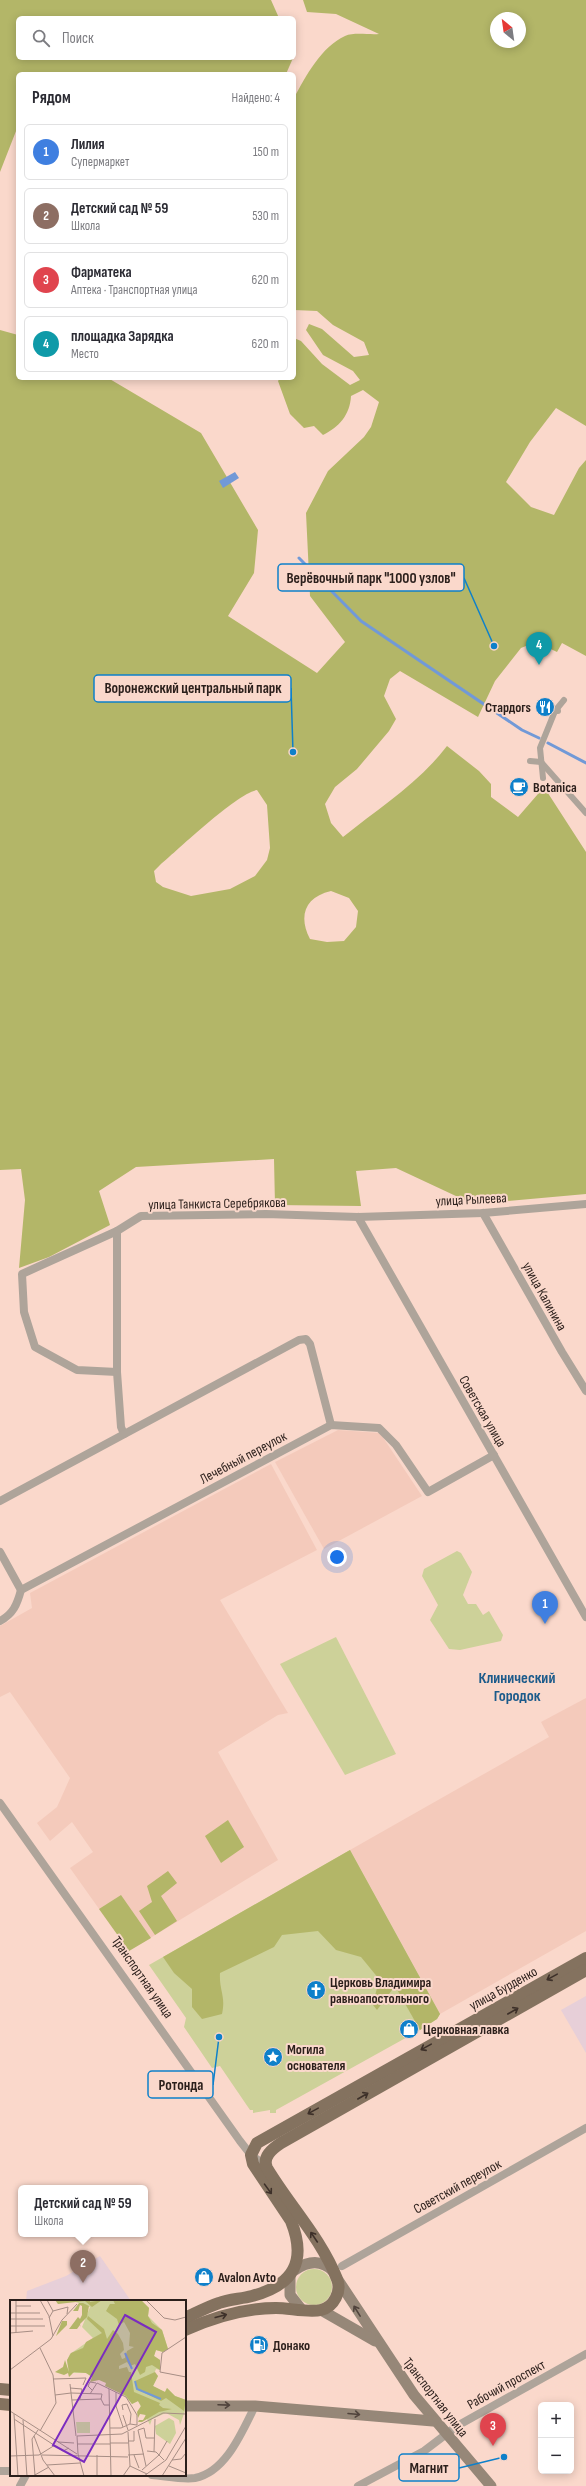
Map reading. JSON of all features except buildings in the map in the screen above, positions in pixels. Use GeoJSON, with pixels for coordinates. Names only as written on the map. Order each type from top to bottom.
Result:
{"type":"FeatureCollection","features":[{"type":"Feature","properties":{"kind":"main road","name":"улица Бурденко"},"geometry":{"type":"LineString","coordinates":[[252,2155],[257,2143],[586,1958]]}},
{"type":"Feature","properties":{"kind":"main road","name":"улица Бурденко"},"geometry":{"type":"LineString","coordinates":[[265,2165],[269,2153],[280,2143],[586,1970]]}},
{"type":"Feature","properties":{"kind":"main road"},"geometry":{"type":"LineString","coordinates":[[252,2155],[256,2171],[291,2221],[295,2231],[298,2256],[293,2273],[290,2295],[302,2309]]}},
{"type":"Feature","properties":{"kind":"main road"},"geometry":{"type":"LineString","coordinates":[[265,2165],[338,2272],[338,2292],[335,2299],[330,2305],[321,2310]]}},
{"type":"Feature","properties":{"kind":"main road"},"geometry":{"type":"LineString","coordinates":[[186,2318],[220,2303],[260,2293],[293,2273],[303,2264],[313,2262],[322,2263],[338,2272]]}},
{"type":"Feature","properties":{"kind":"main road","name":"Транспортная улица"},"geometry":{"type":"LineString","coordinates":[[338,2272],[377,2342],[433,2421],[491,2486]]}},
{"type":"Feature","properties":{"kind":"main road","name":"Транспортная улица"},"geometry":{"type":"LineString","coordinates":[[186,2330],[210,2319],[236,2312],[274,2308],[321,2310],[377,2342]]}},
{"type":"Feature","properties":{"kind":"main road"},"geometry":{"type":"LineString","coordinates":[[0,2389],[10,2390]]}},
{"type":"Feature","properties":{"kind":"main road"},"geometry":{"type":"LineString","coordinates":[[0,2404],[10,2405]]}},
{"type":"Feature","properties":{"kind":"main road"},"geometry":{"type":"LineString","coordinates":[[186,2406],[255,2406],[433,2421]]}},
{"type":"Feature","properties":{"kind":"street"},"geometry":{"type":"LineString","coordinates":[[543,778],[540,748],[557,711],[564,700]]}},
{"type":"Feature","properties":{"kind":"street"},"geometry":{"type":"LineString","coordinates":[[551,705],[557,711]]}},
{"type":"Feature","properties":{"kind":"street"},"geometry":{"type":"LineString","coordinates":[[555,719],[557,711]]}},
{"type":"Feature","properties":{"kind":"street"},"geometry":{"type":"LineString","coordinates":[[530,761],[541,762],[586,813]]}},
{"type":"Feature","properties":{"kind":"street"},"geometry":{"type":"LineString","coordinates":[[533,768],[541,762]]}},
{"type":"Feature","properties":{"kind":"street","name":"улица Рылеева"},"geometry":{"type":"LineString","coordinates":[[358,1218],[483,1213],[586,1204]]}},
{"type":"Feature","properties":{"kind":"street","name":"улица Калинина"},"geometry":{"type":"LineString","coordinates":[[483,1213],[562,1352],[586,1391]]}},
{"type":"Feature","properties":{"kind":"street","name":"улица Танкиста Серебрякова"},"geometry":{"type":"LineString","coordinates":[[117,1372],[77,1370],[35,1347],[24,1312],[22,1274],[117,1231],[141,1216],[266,1214],[358,1218]]}},
{"type":"Feature","properties":{"kind":"street","name":"Советская улица"},"geometry":{"type":"LineString","coordinates":[[358,1218],[586,1617]]}},
{"type":"Feature","properties":{"kind":"street"},"geometry":{"type":"LineString","coordinates":[[117,1231],[117,1372],[121,1427],[124,1434]]}},
{"type":"Feature","properties":{"kind":"street"},"geometry":{"type":"LineString","coordinates":[[0,1501],[292,1344],[306,1340],[310,1344],[331,1425],[378,1428],[396,1445],[428,1492],[494,1455]]}},
{"type":"Feature","properties":{"kind":"street","name":"Лечебный переулок"},"geometry":{"type":"LineString","coordinates":[[21,1590],[331,1425]]}},
{"type":"Feature","properties":{"kind":"street"},"geometry":{"type":"LineString","coordinates":[[0,1552],[21,1590],[18,1603],[10,1615],[0,1621]]}},
{"type":"Feature","properties":{"kind":"street","name":"Транспортная улица"},"geometry":{"type":"LineString","coordinates":[[0,1803],[252,2155],[265,2165]]}},
{"type":"Feature","properties":{"kind":"street","name":"Советский переулок"},"geometry":{"type":"LineString","coordinates":[[338,2272],[586,2128]]}},
{"type":"Feature","properties":{"kind":"street","name":"Рабочий проспект"},"geometry":{"type":"LineString","coordinates":[[358,2486],[424,2451],[444,2434],[586,2354]]}},
{"type":"Feature","properties":{"kind":"street"},"geometry":{"type":"LineString","coordinates":[[166,2476],[194,2478],[204,2475],[221,2464],[255,2406]]}},
{"type":"Feature","properties":{"kind":"street"},"geometry":{"type":"LineString","coordinates":[[20,2486],[25,2476]]}},
{"type":"Feature","properties":{"kind":"shaded area"},"geometry":{"type":"Polygon","coordinates":[[[338,1430],[380,1433],[422,1496],[324,1549],[275,1462],[338,1430]]]}},
{"type":"Feature","properties":{"kind":"shaded area"},"geometry":{"type":"Polygon","coordinates":[[[271,1464],[317,1550],[220,1600],[288,1713],[278,1715],[218,1752],[278,1860],[129,1951],[70,1868],[93,1852],[72,1822],[50,1841],[37,1823],[57,1807],[70,1778],[10,1692],[0,1697],[0,1626],[32,1608],[30,1593],[271,1464]]]}},
{"type":"Feature","properties":{"kind":"shaded area"},"geometry":{"type":"Polygon","coordinates":[[[586,1698],[586,1931],[440,2014],[350,1850],[549,1737],[541,1722],[586,1698]]]}},
{"type":"Feature","properties":{"kind":"shaded area"},"geometry":{"type":"Polygon","coordinates":[[[586,1996],[586,2053],[561,2010],[586,1996]]]}},
{"type":"Feature","properties":{"kind":"shaded area"},"geometry":{"type":"Polygon","coordinates":[[[100,2256],[130,2300],[26,2300],[27,2291],[66,2276],[100,2256]]]}},
{"type":"Feature","properties":{"kind":"green space"},"geometry":{"type":"Polygon","coordinates":[[[0,0],[271,0],[278,16],[16,16],[16,60],[292,60],[287,72],[16,72],[16,131],[0,172],[0,0]]]}},
{"type":"Feature","properties":{"kind":"green space"},"geometry":{"type":"Polygon","coordinates":[[[303,0],[586,0],[586,426],[556,408],[530,442],[506,482],[531,507],[554,515],[579,468],[586,460],[586,656],[562,643],[557,652],[536,642],[521,648],[495,681],[478,717],[400,671],[390,679],[384,696],[396,719],[389,731],[357,769],[335,787],[325,804],[331,823],[343,837],[411,784],[436,760],[447,746],[479,771],[491,784],[491,797],[518,817],[544,787],[586,852],[586,1194],[473,1204],[396,1168],[356,1171],[361,1206],[275,1205],[274,1159],[136,1167],[99,1191],[110,1225],[49,1257],[19,1268],[25,1200],[21,1169],[0,1170],[0,330],[16,334],[16,380],[111,380],[201,433],[258,530],[254,573],[228,616],[317,673],[345,642],[310,596],[306,513],[328,471],[364,437],[371,427],[379,402],[363,390],[351,396],[346,415],[343,420],[323,435],[314,426],[304,428],[290,414],[278,381],[296,380],[296,339],[301,341],[322,364],[350,385],[360,380],[353,371],[323,355],[306,330],[309,324],[322,329],[354,357],[369,355],[364,342],[333,325],[317,311],[296,310],[296,95],[315,63],[336,41],[353,34],[379,34],[336,14],[307,12],[303,0]],[[257,790],[236,801],[222,811],[154,871],[156,882],[163,887],[191,896],[230,889],[255,876],[267,860],[270,848],[267,805],[257,790]],[[331,891],[315,898],[310,903],[306,909],[305,923],[306,931],[310,939],[327,942],[344,941],[356,927],[358,911],[349,898],[331,891]]]}},
{"type":"Feature","properties":{"kind":"green space"},"geometry":{"type":"Polygon","coordinates":[[[457,1551],[461,1553],[472,1572],[463,1595],[468,1604],[476,1604],[483,1615],[489,1611],[503,1635],[501,1641],[460,1650],[449,1649],[430,1620],[438,1605],[422,1576],[424,1569],[457,1551]]]}},
{"type":"Feature","properties":{"kind":"green space"},"geometry":{"type":"Polygon","coordinates":[[[336,1637],[396,1754],[345,1775],[280,1664],[336,1637]]]}},
{"type":"Feature","properties":{"kind":"green space"},"geometry":{"type":"Polygon","coordinates":[[[228,1820],[244,1847],[221,1863],[205,1836],[228,1820]]]}},
{"type":"Feature","properties":{"kind":"green space"},"geometry":{"type":"Polygon","coordinates":[[[350,1850],[440,2014],[437,2019],[420,2030],[276,2110],[276,2113],[270,2113],[270,2110],[253,2113],[253,2110],[250,2110],[220,2066],[212,2068],[184,2027],[186,2018],[149,1965],[350,1850]]]}},
{"type":"Feature","properties":{"kind":"green space"},"geometry":{"type":"Polygon","coordinates":[[[350,1850],[440,2014],[437,2019],[420,2030],[395,1986],[377,2010],[373,2005],[379,1979],[361,1957],[336,1950],[318,1931],[282,1935],[274,1947],[220,1973],[220,1984],[223,1998],[222,2014],[202,2019],[192,2007],[192,1989],[174,1973],[163,1957],[350,1850]]]}},
{"type":"Feature","properties":{"kind":"green space"},"geometry":{"type":"Polygon","coordinates":[[[168,1871],[177,1883],[161,1896],[177,1921],[155,1935],[139,1911],[152,1902],[147,1886],[168,1871]]]}},
{"type":"Feature","properties":{"kind":"green space"},"geometry":{"type":"Polygon","coordinates":[[[121,1895],[151,1938],[129,1951],[99,1909],[121,1895]]]}},
{"type":"Feature","properties":{"kind":"green space"},"geometry":{"type":"Polygon","coordinates":[[[314,2269],[327,2274],[332,2287],[327,2300],[314,2305],[301,2300],[296,2287],[301,2274],[314,2269]]]}},
{"type":"Feature","properties":{"kind":"water"},"geometry":{"type":"Polygon","coordinates":[[[235,472],[239,478],[223,488],[219,481],[235,472]]]}},
{"type":"Feature","properties":{"kind":"waterway"},"geometry":{"type":"LineString","coordinates":[[299,558],[361,621],[522,730],[539,738]]}},
{"type":"Feature","properties":{"kind":"waterway"},"geometry":{"type":"LineString","coordinates":[[548,743],[586,763]]}},
{"type":"Feature","properties":{"kind":"place","name":"Верёвочный парк \"1000 узлов\""},"geometry":{"type":"Point","coordinates":[494,646]}},
{"type":"Feature","properties":{"kind":"place","name":"площадка Зарядка"},"geometry":{"type":"Point","coordinates":[539,665]}},
{"type":"Feature","properties":{"kind":"place","name":"Стардогs"},"geometry":{"type":"Point","coordinates":[545,707]}},
{"type":"Feature","properties":{"kind":"place","name":"Воронежский центральный парк"},"geometry":{"type":"Point","coordinates":[293,752]}},
{"type":"Feature","properties":{"kind":"place","name":"Botanica"},"geometry":{"type":"Point","coordinates":[519,787]}},
{"type":"Feature","properties":{"kind":"place","name":"Лилия"},"geometry":{"type":"Point","coordinates":[545,1624]}},
{"type":"Feature","properties":{"kind":"place","name":"Церковь Владимира равноапостольного"},"geometry":{"type":"Point","coordinates":[316,1990]}},
{"type":"Feature","properties":{"kind":"place","name":"Церковная лавка"},"geometry":{"type":"Point","coordinates":[409,2029]}},
{"type":"Feature","properties":{"kind":"place","name":"Ротонда"},"geometry":{"type":"Point","coordinates":[219,2037]}},
{"type":"Feature","properties":{"kind":"place","name":"Могила основателя"},"geometry":{"type":"Point","coordinates":[273,2057]}},
{"type":"Feature","properties":{"kind":"place","name":"Avalon Avto"},"geometry":{"type":"Point","coordinates":[204,2277]}},
{"type":"Feature","properties":{"kind":"place","name":"Детский сад № 59"},"geometry":{"type":"Point","coordinates":[83,2283]}},
{"type":"Feature","properties":{"kind":"place","name":"Донако"},"geometry":{"type":"Point","coordinates":[259,2345]}},
{"type":"Feature","properties":{"kind":"place","name":"Фарматека"},"geometry":{"type":"Point","coordinates":[493,2446]}},
{"type":"Feature","properties":{"kind":"place","name":"Магнит"},"geometry":{"type":"Point","coordinates":[504,2457]}},
{"type":"Feature","properties":{"kind":"district","name":"Клинический Городок"},"geometry":{"type":"Point","coordinates":[517,1686]}}]}
